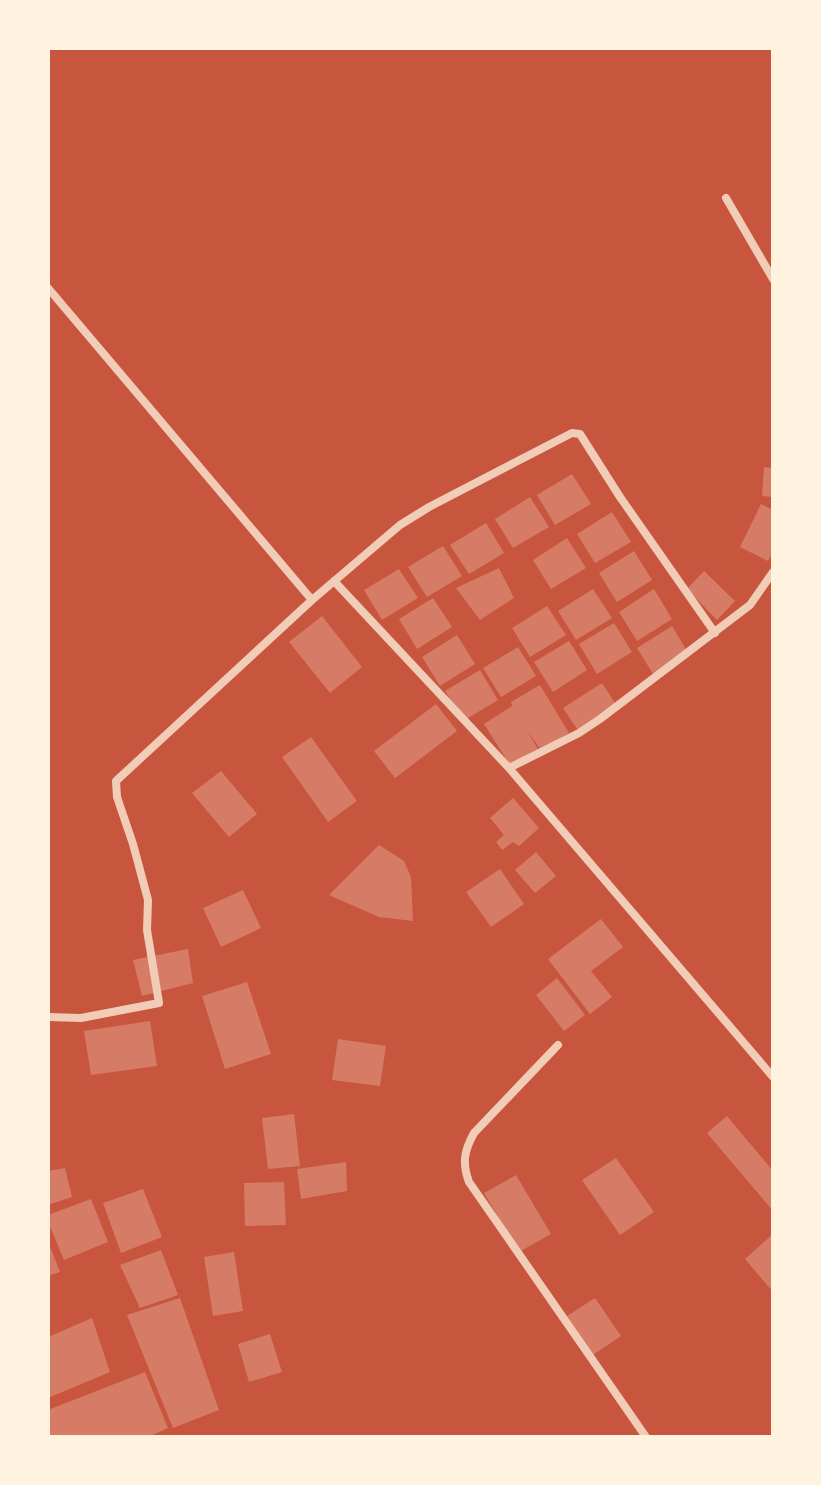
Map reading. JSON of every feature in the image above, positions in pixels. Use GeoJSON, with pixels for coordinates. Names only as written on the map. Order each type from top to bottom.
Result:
{"type":"FeatureCollection","features":[{"type":"Feature","properties":{"kind":"street"},"geometry":{"type":"LineString","coordinates":[[726,198],[773,279]]}},
{"type":"Feature","properties":{"kind":"street"},"geometry":{"type":"LineString","coordinates":[[48,288],[312,600]]}},
{"type":"Feature","properties":{"kind":"street"},"geometry":{"type":"LineString","coordinates":[[48,1017],[81,1018],[159,1003],[147,930],[148,900],[117,797],[116,781],[312,600],[400,525],[429,507],[576,432],[715,633]]}},
{"type":"Feature","properties":{"kind":"street"},"geometry":{"type":"LineString","coordinates":[[509,768],[600,719],[750,605],[773,572]]}},
{"type":"Feature","properties":{"kind":"street"},"geometry":{"type":"LineString","coordinates":[[334,581],[509,768],[773,1077]]}},
{"type":"Feature","properties":{"kind":"street"},"geometry":{"type":"LineString","coordinates":[[558,1045],[474,1133],[466,1148],[463,1165],[469,1182],[646,1437]]}},
{"type":"Feature","properties":{"kind":"building"},"geometry":{"type":"Polygon","coordinates":[[[764,467],[773,468],[773,497],[762,496],[764,467]]]}},
{"type":"Feature","properties":{"kind":"building"},"geometry":{"type":"Polygon","coordinates":[[[572,474],[591,504],[555,525],[537,495],[572,474]]]}},
{"type":"Feature","properties":{"kind":"building"},"geometry":{"type":"Polygon","coordinates":[[[530,497],[549,527],[513,548],[495,519],[530,497]]]}},
{"type":"Feature","properties":{"kind":"building"},"geometry":{"type":"Polygon","coordinates":[[[761,504],[773,510],[773,551],[768,561],[740,547],[761,504]]]}},
{"type":"Feature","properties":{"kind":"building"},"geometry":{"type":"Polygon","coordinates":[[[612,512],[631,542],[595,563],[577,534],[612,512]]]}},
{"type":"Feature","properties":{"kind":"building"},"geometry":{"type":"Polygon","coordinates":[[[486,523],[504,553],[469,574],[450,545],[486,523]]]}},
{"type":"Feature","properties":{"kind":"building"},"geometry":{"type":"Polygon","coordinates":[[[567,538],[586,568],[551,589],[533,560],[567,538]]]}},
{"type":"Feature","properties":{"kind":"building"},"geometry":{"type":"Polygon","coordinates":[[[443,546],[462,576],[427,597],[408,567],[443,546]]]}},
{"type":"Feature","properties":{"kind":"building"},"geometry":{"type":"Polygon","coordinates":[[[634,551],[652,580],[617,602],[599,573],[634,551]]]}},
{"type":"Feature","properties":{"kind":"building"},"geometry":{"type":"Polygon","coordinates":[[[499,568],[514,598],[480,620],[456,588],[499,568]]]}},
{"type":"Feature","properties":{"kind":"building"},"geometry":{"type":"Polygon","coordinates":[[[399,569],[418,598],[382,620],[364,590],[399,569]]]}},
{"type":"Feature","properties":{"kind":"building"},"geometry":{"type":"Polygon","coordinates":[[[704,571],[735,601],[717,620],[687,589],[704,571]]]}},
{"type":"Feature","properties":{"kind":"building"},"geometry":{"type":"Polygon","coordinates":[[[593,589],[612,618],[576,640],[558,611],[593,589]]]}},
{"type":"Feature","properties":{"kind":"building"},"geometry":{"type":"Polygon","coordinates":[[[654,589],[672,619],[637,641],[619,612],[654,589]]]}},
{"type":"Feature","properties":{"kind":"building"},"geometry":{"type":"Polygon","coordinates":[[[433,598],[452,627],[417,649],[399,619],[433,598]]]}},
{"type":"Feature","properties":{"kind":"building"},"geometry":{"type":"Polygon","coordinates":[[[547,606],[566,635],[530,657],[512,628],[547,606]]]}},
{"type":"Feature","properties":{"kind":"building"},"geometry":{"type":"Polygon","coordinates":[[[322,616],[362,667],[330,693],[289,642],[322,616]]]}},
{"type":"Feature","properties":{"kind":"building"},"geometry":{"type":"Polygon","coordinates":[[[614,623],[632,652],[597,674],[579,644],[614,623]]]}},
{"type":"Feature","properties":{"kind":"building"},"geometry":{"type":"Polygon","coordinates":[[[672,626],[690,656],[655,677],[637,648],[672,626]]]}},
{"type":"Feature","properties":{"kind":"building"},"geometry":{"type":"Polygon","coordinates":[[[457,635],[475,664],[440,686],[422,657],[457,635]]]}},
{"type":"Feature","properties":{"kind":"building"},"geometry":{"type":"Polygon","coordinates":[[[569,641],[587,670],[553,692],[534,662],[569,641]]]}},
{"type":"Feature","properties":{"kind":"building"},"geometry":{"type":"Polygon","coordinates":[[[518,647],[536,676],[501,697],[483,668],[518,647]]]}},
{"type":"Feature","properties":{"kind":"building"},"geometry":{"type":"Polygon","coordinates":[[[480,670],[498,700],[463,721],[445,691],[480,670]]]}},
{"type":"Feature","properties":{"kind":"building"},"geometry":{"type":"Polygon","coordinates":[[[602,683],[617,706],[579,732],[563,708],[602,683]]]}},
{"type":"Feature","properties":{"kind":"building"},"geometry":{"type":"Polygon","coordinates":[[[540,685],[569,733],[541,750],[526,729],[538,749],[510,765],[484,724],[512,706],[511,702],[540,685]]]}},
{"type":"Feature","properties":{"kind":"building"},"geometry":{"type":"Polygon","coordinates":[[[436,704],[457,731],[395,778],[374,751],[436,704]]]}},
{"type":"Feature","properties":{"kind":"building"},"geometry":{"type":"Polygon","coordinates":[[[311,737],[357,801],[328,822],[282,757],[311,737]]]}},
{"type":"Feature","properties":{"kind":"building"},"geometry":{"type":"Polygon","coordinates":[[[221,771],[257,814],[229,837],[192,793],[221,771]]]}},
{"type":"Feature","properties":{"kind":"building"},"geometry":{"type":"Polygon","coordinates":[[[513,798],[539,828],[519,846],[513,842],[502,850],[496,842],[504,835],[490,818],[513,798]]]}},
{"type":"Feature","properties":{"kind":"building"},"geometry":{"type":"Polygon","coordinates":[[[379,845],[404,861],[411,877],[413,921],[379,917],[329,895],[379,845]]]}},
{"type":"Feature","properties":{"kind":"building"},"geometry":{"type":"Polygon","coordinates":[[[536,852],[556,876],[535,893],[515,870],[536,852]]]}},
{"type":"Feature","properties":{"kind":"building"},"geometry":{"type":"Polygon","coordinates":[[[500,869],[524,904],[491,927],[466,892],[500,869]]]}},
{"type":"Feature","properties":{"kind":"building"},"geometry":{"type":"Polygon","coordinates":[[[243,890],[261,928],[221,947],[203,908],[243,890]]]}},
{"type":"Feature","properties":{"kind":"building"},"geometry":{"type":"Polygon","coordinates":[[[601,919],[623,947],[591,971],[612,997],[590,1014],[548,959],[601,919]]]}},
{"type":"Feature","properties":{"kind":"building"},"geometry":{"type":"Polygon","coordinates":[[[188,949],[193,983],[142,996],[133,960],[188,949]]]}},
{"type":"Feature","properties":{"kind":"building"},"geometry":{"type":"Polygon","coordinates":[[[557,978],[585,1015],[564,1031],[536,995],[557,978]]]}},
{"type":"Feature","properties":{"kind":"building"},"geometry":{"type":"Polygon","coordinates":[[[247,982],[271,1054],[225,1069],[202,996],[247,982]]]}},
{"type":"Feature","properties":{"kind":"building"},"geometry":{"type":"Polygon","coordinates":[[[150,1021],[157,1066],[91,1075],[84,1031],[150,1021]]]}},
{"type":"Feature","properties":{"kind":"building"},"geometry":{"type":"Polygon","coordinates":[[[338,1039],[386,1046],[380,1086],[332,1080],[338,1039]]]}},
{"type":"Feature","properties":{"kind":"building"},"geometry":{"type":"Polygon","coordinates":[[[294,1114],[300,1166],[268,1169],[262,1118],[294,1114]]]}},
{"type":"Feature","properties":{"kind":"building"},"geometry":{"type":"Polygon","coordinates":[[[727,1116],[773,1171],[773,1211],[707,1133],[727,1116]]]}},
{"type":"Feature","properties":{"kind":"building"},"geometry":{"type":"Polygon","coordinates":[[[616,1158],[654,1212],[620,1235],[582,1180],[616,1158]]]}},
{"type":"Feature","properties":{"kind":"building"},"geometry":{"type":"Polygon","coordinates":[[[346,1162],[347,1191],[301,1199],[297,1169],[346,1162]]]}},
{"type":"Feature","properties":{"kind":"building"},"geometry":{"type":"Polygon","coordinates":[[[65,1168],[72,1197],[48,1205],[48,1171],[65,1168]]]}},
{"type":"Feature","properties":{"kind":"building"},"geometry":{"type":"Polygon","coordinates":[[[516,1175],[551,1234],[519,1252],[484,1193],[516,1175]]]}},
{"type":"Feature","properties":{"kind":"building"},"geometry":{"type":"Polygon","coordinates":[[[284,1182],[286,1225],[245,1226],[244,1183],[284,1182]]]}},
{"type":"Feature","properties":{"kind":"building"},"geometry":{"type":"Polygon","coordinates":[[[143,1189],[162,1237],[121,1253],[103,1203],[143,1189]]]}},
{"type":"Feature","properties":{"kind":"building"},"geometry":{"type":"Polygon","coordinates":[[[91,1199],[108,1242],[64,1260],[48,1215],[91,1199]]]}},
{"type":"Feature","properties":{"kind":"building"},"geometry":{"type":"Polygon","coordinates":[[[773,1234],[773,1292],[745,1259],[773,1234]]]}},
{"type":"Feature","properties":{"kind":"building"},"geometry":{"type":"Polygon","coordinates":[[[48,1241],[60,1272],[48,1276],[48,1241]]]}},
{"type":"Feature","properties":{"kind":"building"},"geometry":{"type":"Polygon","coordinates":[[[161,1250],[178,1295],[140,1308],[120,1265],[161,1250]]]}},
{"type":"Feature","properties":{"kind":"building"},"geometry":{"type":"Polygon","coordinates":[[[234,1252],[243,1311],[213,1316],[204,1257],[234,1252]]]}},
{"type":"Feature","properties":{"kind":"building"},"geometry":{"type":"Polygon","coordinates":[[[180,1298],[219,1410],[173,1428],[127,1315],[180,1298]]]}},
{"type":"Feature","properties":{"kind":"building"},"geometry":{"type":"Polygon","coordinates":[[[595,1298],[621,1336],[593,1355],[567,1316],[595,1298]]]}},
{"type":"Feature","properties":{"kind":"building"},"geometry":{"type":"Polygon","coordinates":[[[92,1318],[110,1372],[48,1398],[48,1337],[92,1318]]]}},
{"type":"Feature","properties":{"kind":"building"},"geometry":{"type":"Polygon","coordinates":[[[270,1334],[282,1372],[249,1382],[238,1344],[270,1334]]]}},
{"type":"Feature","properties":{"kind":"building"},"geometry":{"type":"Polygon","coordinates":[[[145,1372],[168,1428],[148,1437],[48,1437],[48,1410],[145,1372]]]}}]}
